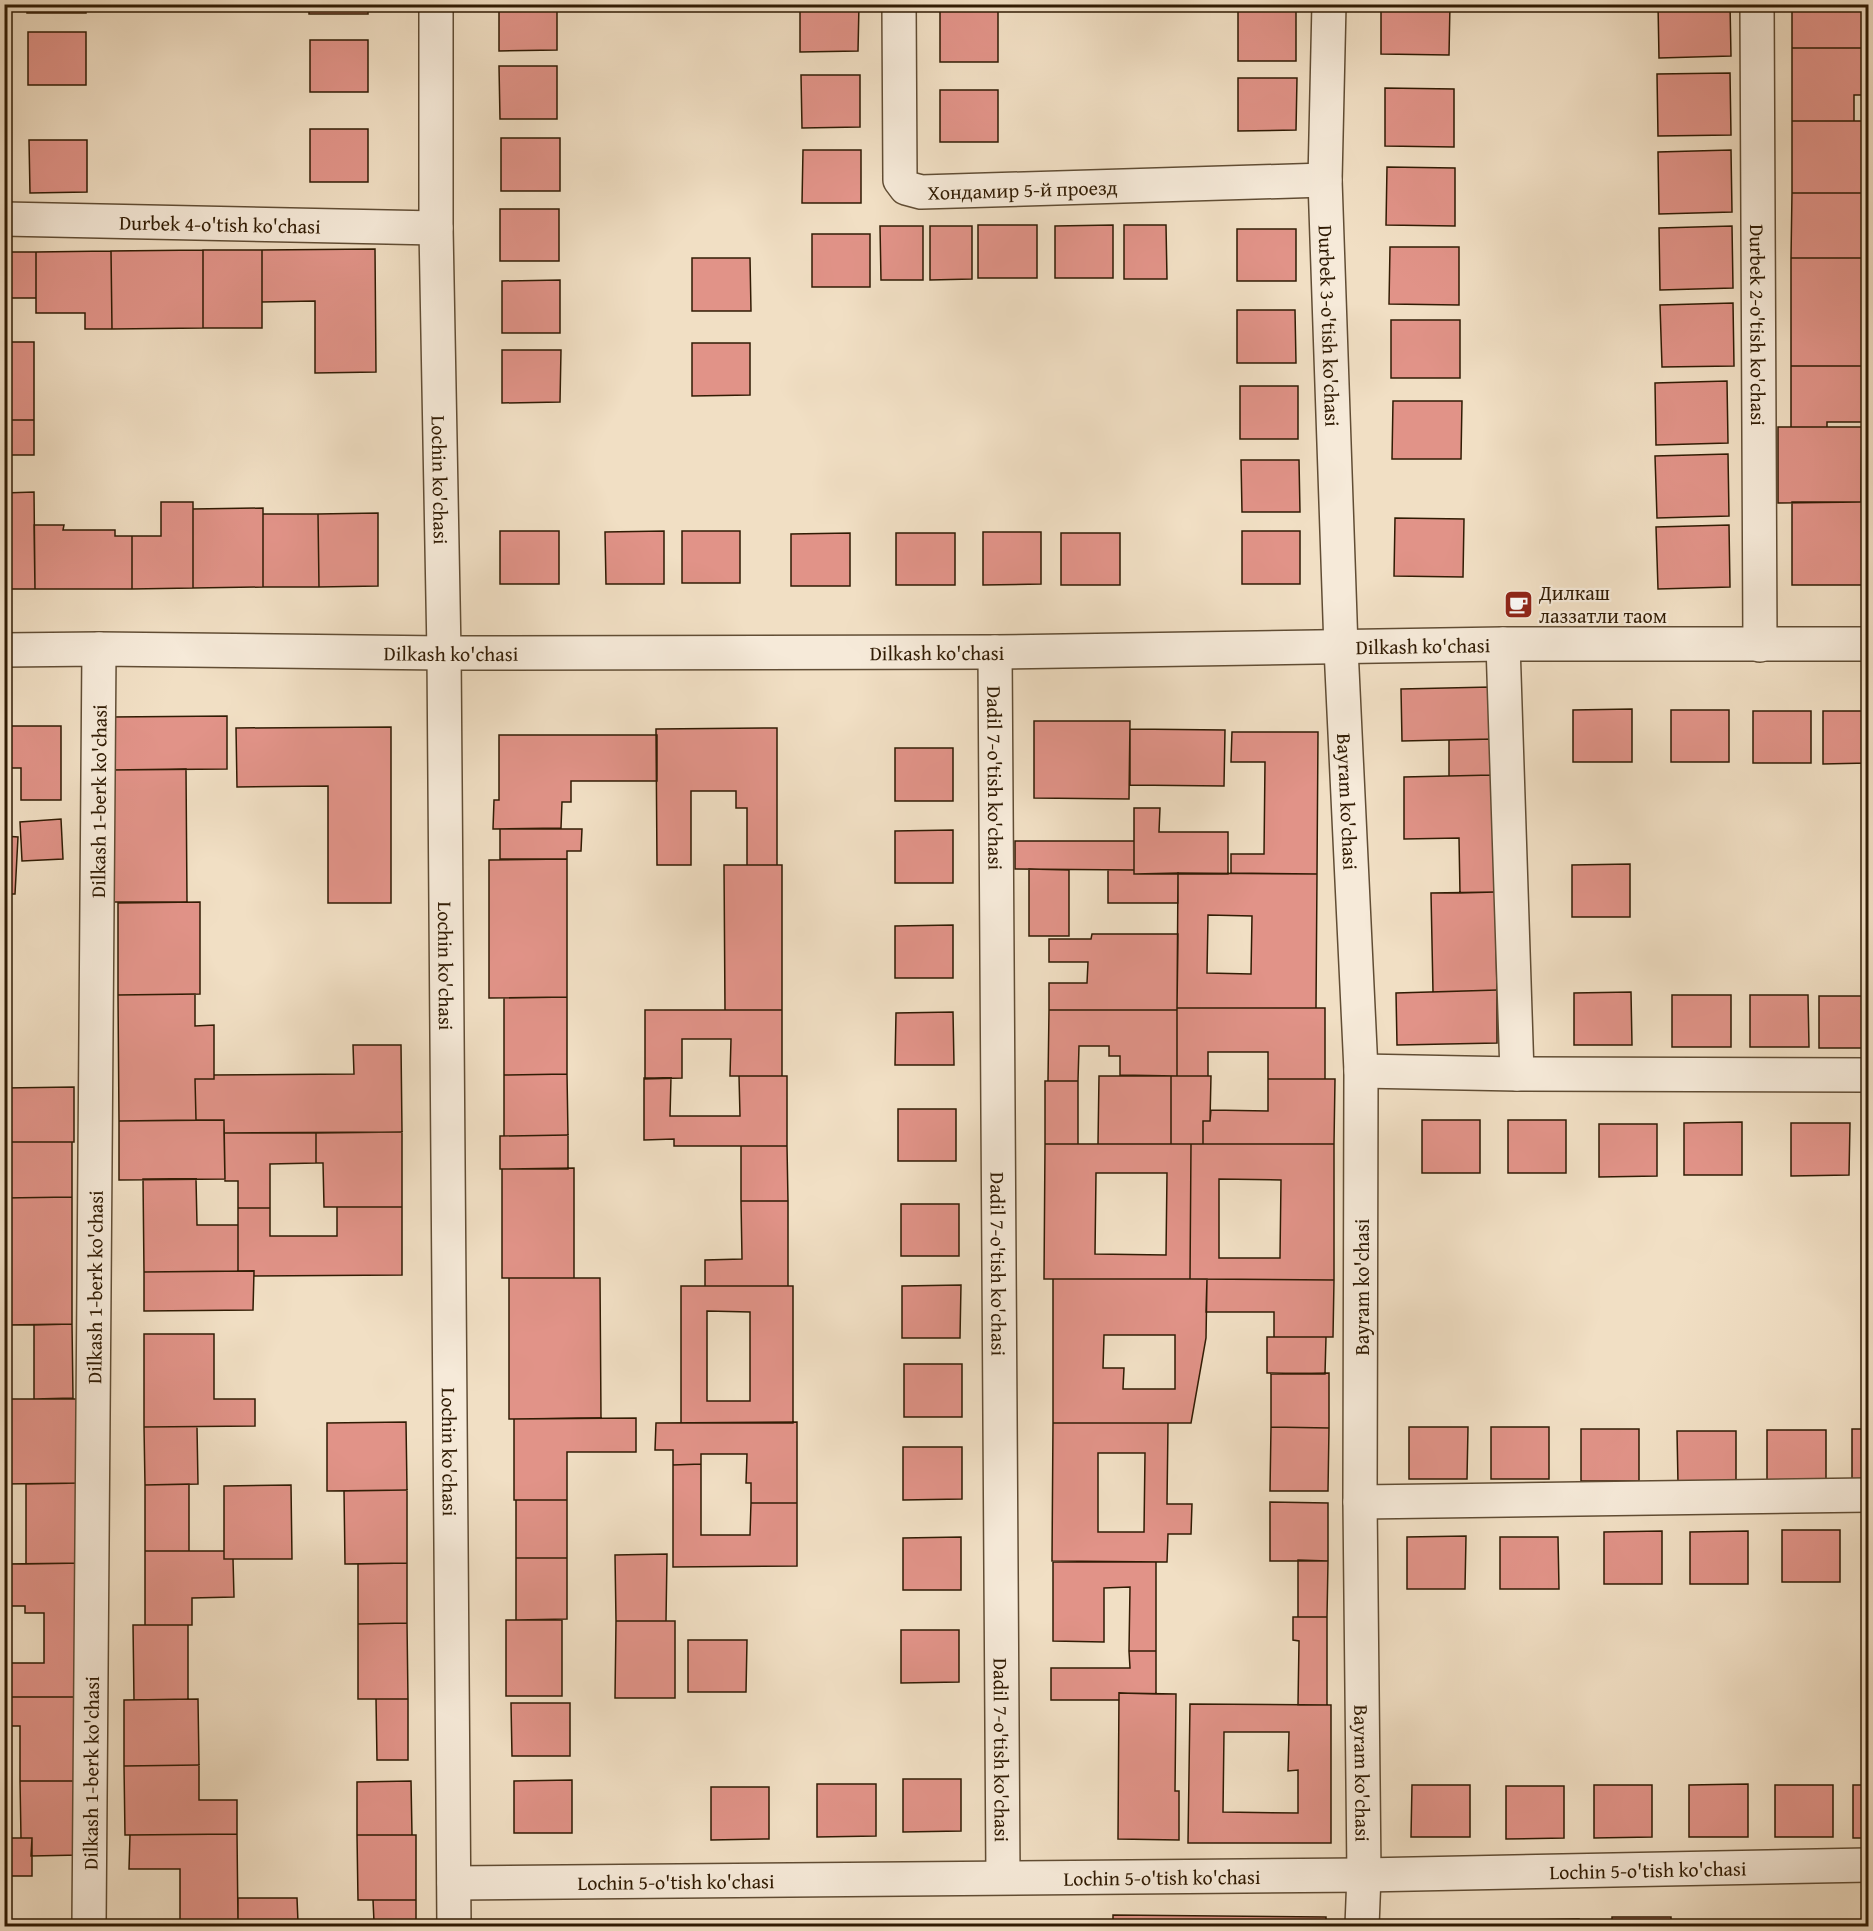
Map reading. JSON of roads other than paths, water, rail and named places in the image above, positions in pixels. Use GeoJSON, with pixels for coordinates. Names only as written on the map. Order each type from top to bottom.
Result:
{"type":"FeatureCollection","features":[{"type":"Feature","properties":{"kind":"street","name":"Lochin ko'chasi"},"geometry":{"type":"LineString","coordinates":[[436,4],[436,228],[444,653],[454,1926]]}},
{"type":"Feature","properties":{"kind":"street","name":"Хондамир 5-й проезд"},"geometry":{"type":"LineString","coordinates":[[899,4],[900,180],[906,188],[921,192],[1325,180]]}},
{"type":"Feature","properties":{"kind":"street","name":"Durbek 3-o'tish ko'chasi"},"geometry":{"type":"LineString","coordinates":[[1329,4],[1325,180],[1341,648]]}},
{"type":"Feature","properties":{"kind":"street","name":"Durbek 2-o'tish ko'chasi"},"geometry":{"type":"LineString","coordinates":[[1757,4],[1760,645]]}},
{"type":"Feature","properties":{"kind":"street","name":"Durbek 4-o'tish ko'chasi"},"geometry":{"type":"LineString","coordinates":[[4,219],[436,228]]}},
{"type":"Feature","properties":{"kind":"street","name":"Dilkash ko'chasi"},"geometry":{"type":"LineString","coordinates":[[4,650],[444,653],[995,652],[1503,644],[1869,644]]}},
{"type":"Feature","properties":{"kind":"street"},"geometry":{"type":"LineString","coordinates":[[1503,644],[1517,1074]]}},
{"type":"Feature","properties":{"kind":"street","name":"Bayram ko'chasi"},"geometry":{"type":"LineString","coordinates":[[1341,648],[1361,1071],[1360,1502],[1364,1875],[1362,1926]]}},
{"type":"Feature","properties":{"kind":"street","name":"Dilkash 1-berk ko'chasi"},"geometry":{"type":"LineString","coordinates":[[89,1926],[99,649]]}},
{"type":"Feature","properties":{"kind":"street","name":"Dadil 7-o'tish ko'chasi"},"geometry":{"type":"LineString","coordinates":[[995,652],[1003,1877]]}},
{"type":"Feature","properties":{"kind":"street"},"geometry":{"type":"LineString","coordinates":[[1361,1071],[1869,1075]]}},
{"type":"Feature","properties":{"kind":"street"},"geometry":{"type":"LineString","coordinates":[[1360,1502],[1869,1495]]}},
{"type":"Feature","properties":{"kind":"street","name":"Lochin 5-o'tish ko'chasi"},"geometry":{"type":"LineString","coordinates":[[454,1883],[1364,1875],[1869,1866]]}},
{"type":"Feature","properties":{"kind":"place","name":"Дилкаш лаззатли таом"},"geometry":{"type":"Point","coordinates":[1518,604]}}]}
